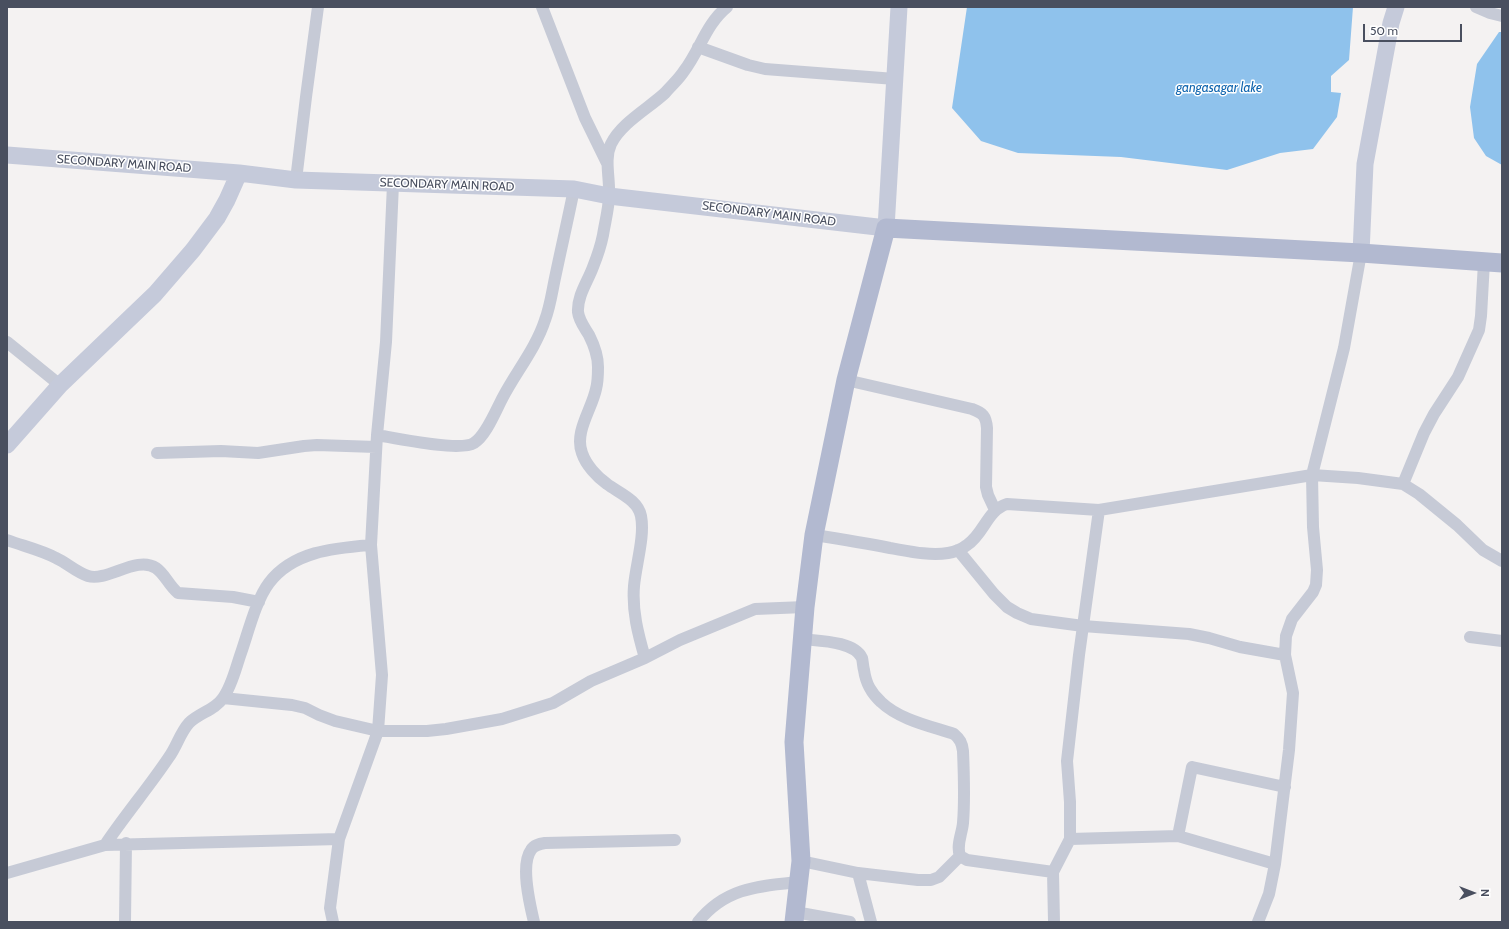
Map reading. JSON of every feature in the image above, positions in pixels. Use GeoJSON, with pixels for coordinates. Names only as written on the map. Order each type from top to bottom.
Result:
{"type":"FeatureCollection","features":[{"type":"Feature","properties":{"kind":"main road"},"geometry":{"type":"LineString","coordinates":[[794,917],[801,861],[794,742],[805,607],[814,535],[846,380],[886,228],[899,7]]}},
{"type":"Feature","properties":{"kind":"main road"},"geometry":{"type":"LineString","coordinates":[[1361,253],[1365,164],[1391,23],[1396,7]]}},
{"type":"Feature","properties":{"kind":"main road","name":"SECONDARY MAIN ROAD"},"geometry":{"type":"LineString","coordinates":[[7,155],[238,173],[296,180],[574,189],[609,196],[886,228]]}},
{"type":"Feature","properties":{"kind":"main road"},"geometry":{"type":"LineString","coordinates":[[7,445],[60,385],[155,294],[193,250],[217,218],[227,200],[238,173]]}},
{"type":"Feature","properties":{"kind":"main road"},"geometry":{"type":"LineString","coordinates":[[886,228],[1361,253],[1493,263]]}},
{"type":"Feature","properties":{"kind":"street"},"geometry":{"type":"LineString","coordinates":[[296,180],[318,7]]}},
{"type":"Feature","properties":{"kind":"street"},"geometry":{"type":"LineString","coordinates":[[542,7],[585,118],[608,164]]}},
{"type":"Feature","properties":{"kind":"street"},"geometry":{"type":"LineString","coordinates":[[645,658],[635,617],[634,602],[636,562],[642,534],[641,514],[634,503],[606,484],[589,466],[581,452],[580,441],[582,430],[596,388],[598,366],[595,350],[590,337],[579,318],[578,310],[582,291],[594,266],[602,237],[609,196],[608,153],[614,138],[636,116],[664,94],[685,70],[717,15],[727,7]]}},
{"type":"Feature","properties":{"kind":"street"},"geometry":{"type":"LineString","coordinates":[[1476,7],[1502,16]]}},
{"type":"Feature","properties":{"kind":"street"},"geometry":{"type":"LineString","coordinates":[[698,47],[748,65],[766,69],[895,79]]}},
{"type":"Feature","properties":{"kind":"street"},"geometry":{"type":"LineString","coordinates":[[333,922],[330,908],[339,839],[378,731],[382,675],[371,545],[377,441],[386,342],[393,184]]}},
{"type":"Feature","properties":{"kind":"street"},"geometry":{"type":"LineString","coordinates":[[157,453],[222,451],[258,452],[304,446],[377,441],[456,446],[473,444],[488,426],[511,382],[536,341],[546,320],[574,189]]}},
{"type":"Feature","properties":{"kind":"street"},"geometry":{"type":"LineString","coordinates":[[1258,922],[1269,894],[1275,864],[1289,750],[1293,693],[1285,655],[1288,627],[1298,610],[1313,592],[1317,579],[1312,475],[1344,348],[1361,253]]}},
{"type":"Feature","properties":{"kind":"street"},"geometry":{"type":"LineString","coordinates":[[1403,484],[1424,433],[1434,414],[1458,377],[1479,330],[1493,263]]}},
{"type":"Feature","properties":{"kind":"street"},"geometry":{"type":"LineString","coordinates":[[7,342],[60,385]]}},
{"type":"Feature","properties":{"kind":"street"},"geometry":{"type":"LineString","coordinates":[[846,380],[972,408],[983,414],[986,419],[987,428],[986,487],[995,510]]}},
{"type":"Feature","properties":{"kind":"street"},"geometry":{"type":"LineString","coordinates":[[814,535],[912,552],[935,554],[947,553],[958,550],[968,544],[995,510],[1001,506],[1016,504],[1099,510],[1312,475],[1358,478],[1403,484],[1419,494],[1457,525],[1483,550],[1502,561]]}},
{"type":"Feature","properties":{"kind":"street"},"geometry":{"type":"LineString","coordinates":[[1054,922],[1053,872],[1070,839],[1068,761],[1083,626],[1099,510]]}},
{"type":"Feature","properties":{"kind":"street"},"geometry":{"type":"LineString","coordinates":[[7,540],[56,558],[89,577],[99,576],[132,566],[150,565],[156,568],[172,589],[178,593],[233,597],[259,602]]}},
{"type":"Feature","properties":{"kind":"street"},"geometry":{"type":"LineString","coordinates":[[105,845],[170,756],[188,724],[198,715],[213,707],[223,698],[230,683],[259,602],[268,583],[293,561],[311,554],[336,548],[371,545]]}},
{"type":"Feature","properties":{"kind":"street"},"geometry":{"type":"LineString","coordinates":[[958,550],[994,594],[1007,607],[1031,619],[1083,626],[1190,634],[1240,647],[1285,655]]}},
{"type":"Feature","properties":{"kind":"street"},"geometry":{"type":"LineString","coordinates":[[223,698],[292,705],[305,708],[335,721],[378,731],[427,731],[502,719],[553,703],[591,681],[645,658],[680,640],[755,609],[805,607]]}},
{"type":"Feature","properties":{"kind":"street"},"geometry":{"type":"LineString","coordinates":[[1470,637],[1502,641]]}},
{"type":"Feature","properties":{"kind":"street"},"geometry":{"type":"LineString","coordinates":[[802,639],[837,643],[858,653],[862,659],[867,685],[882,703],[897,714],[954,734],[959,738],[964,751],[963,824],[958,848],[960,856],[967,860],[1053,872]]}},
{"type":"Feature","properties":{"kind":"street"},"geometry":{"type":"LineString","coordinates":[[1178,836],[1192,767],[1285,788]]}},
{"type":"Feature","properties":{"kind":"street"},"geometry":{"type":"LineString","coordinates":[[1070,839],[1178,836],[1275,864]]}},
{"type":"Feature","properties":{"kind":"street"},"geometry":{"type":"LineString","coordinates":[[7,873],[105,845],[339,839]]}},
{"type":"Feature","properties":{"kind":"street"},"geometry":{"type":"LineString","coordinates":[[534,922],[527,892],[526,870],[528,857],[531,850],[536,845],[544,843],[675,840]]}},
{"type":"Feature","properties":{"kind":"street"},"geometry":{"type":"LineString","coordinates":[[125,922],[126,844]]}},
{"type":"Feature","properties":{"kind":"street"},"geometry":{"type":"LineString","coordinates":[[801,861],[858,874],[931,880],[939,877],[960,856]]}},
{"type":"Feature","properties":{"kind":"street"},"geometry":{"type":"LineString","coordinates":[[858,874],[871,922]]}},
{"type":"Feature","properties":{"kind":"street"},"geometry":{"type":"LineString","coordinates":[[698,922],[703,915],[727,896],[757,886],[798,882]]}},
{"type":"Feature","properties":{"kind":"street"},"geometry":{"type":"LineString","coordinates":[[794,917],[850,922]]}},
{"type":"Feature","properties":{"kind":"water","name":"gangasagar lake"},"geometry":{"type":"Polygon","coordinates":[[[967,7],[1353,7],[1349,60],[1331,76],[1331,92],[1341,93],[1337,117],[1313,149],[1280,153],[1227,170],[1121,157],[1018,153],[981,141],[952,108],[967,7]]]}},
{"type":"Feature","properties":{"kind":"water"},"geometry":{"type":"Polygon","coordinates":[[[1499,32],[1502,32],[1502,165],[1486,156],[1474,138],[1470,107],[1477,64],[1499,32]]]}}]}
